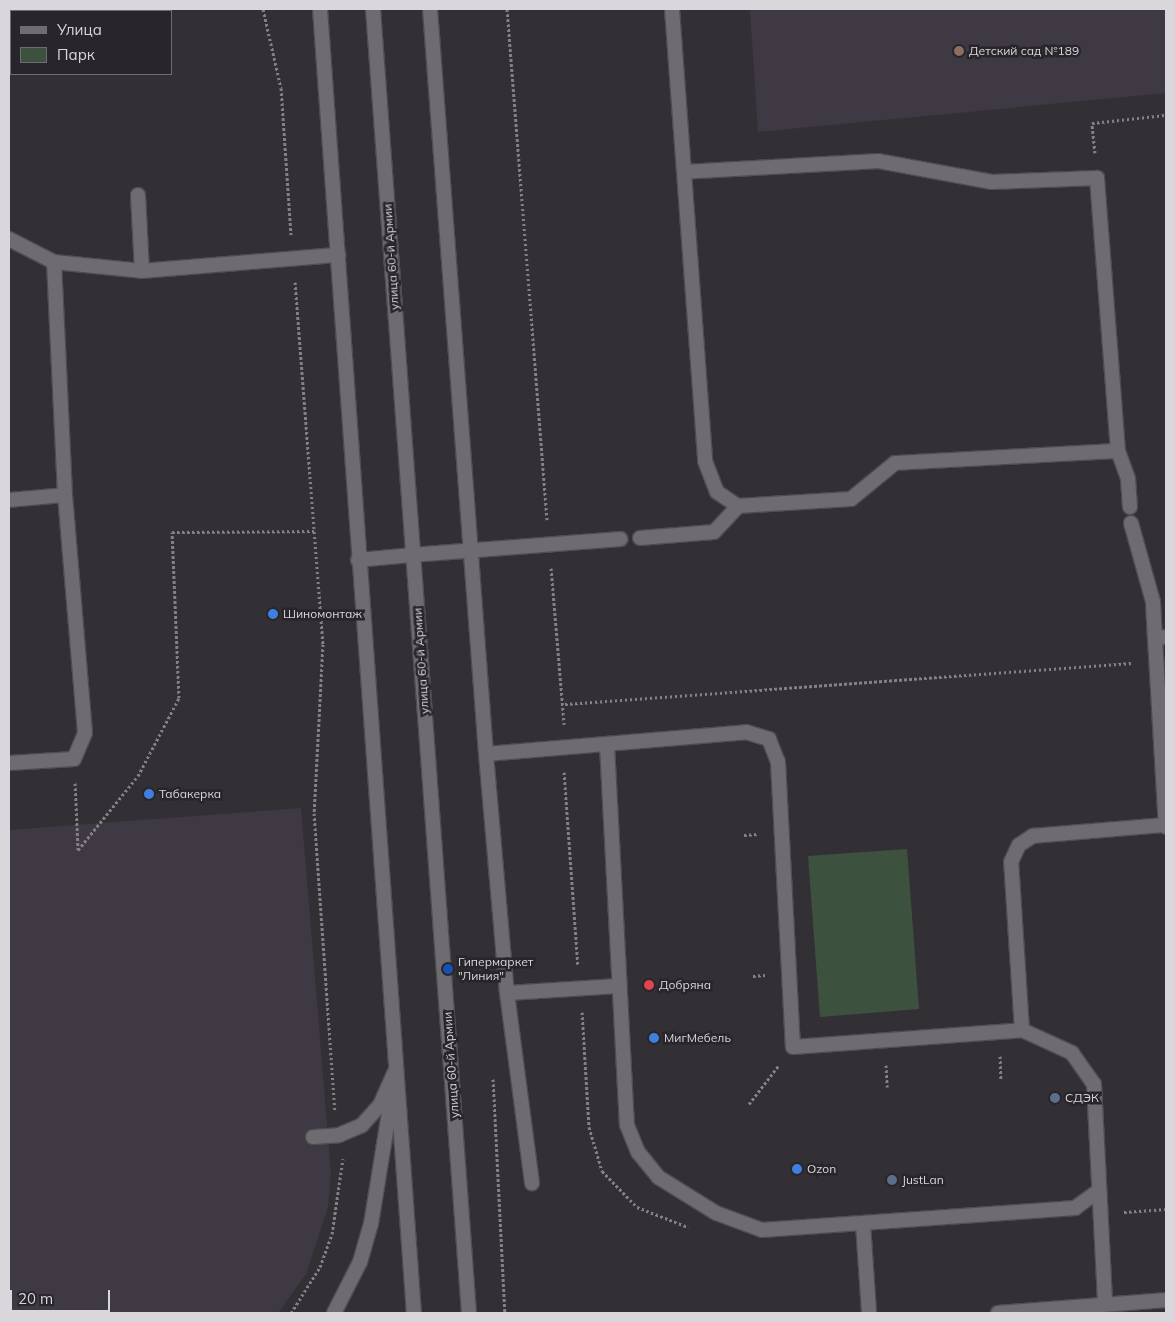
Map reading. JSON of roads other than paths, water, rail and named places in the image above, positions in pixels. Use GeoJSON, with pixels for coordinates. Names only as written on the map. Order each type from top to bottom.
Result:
{"type":"FeatureCollection","features":[{"type":"Feature","properties":{"kind":"street"},"geometry":{"type":"LineString","coordinates":[[320,9],[358,560],[414,1313]]}},
{"type":"Feature","properties":{"kind":"street","name":"улица 60-й Армии"},"geometry":{"type":"LineString","coordinates":[[373,9],[469,1313]]}},
{"type":"Feature","properties":{"kind":"street"},"geometry":{"type":"LineString","coordinates":[[430,9],[474,549],[486,754],[507,993],[532,1183]]}},
{"type":"Feature","properties":{"kind":"street"},"geometry":{"type":"LineString","coordinates":[[672,9],[705,461],[717,492],[738,506],[851,500],[895,463],[1118,451]]}},
{"type":"Feature","properties":{"kind":"street"},"geometry":{"type":"LineString","coordinates":[[684,172],[879,161],[992,182],[1097,178],[1118,451],[1128,479],[1130,507]]}},
{"type":"Feature","properties":{"kind":"street"},"geometry":{"type":"LineString","coordinates":[[138,195],[142,271]]}},
{"type":"Feature","properties":{"kind":"street"},"geometry":{"type":"LineString","coordinates":[[9,240],[54,262],[142,271],[293,261],[338,255]]}},
{"type":"Feature","properties":{"kind":"street"},"geometry":{"type":"LineString","coordinates":[[9,763],[74,759],[85,733],[65,495],[54,262]]}},
{"type":"Feature","properties":{"kind":"street"},"geometry":{"type":"LineString","coordinates":[[9,500],[65,495]]}},
{"type":"Feature","properties":{"kind":"street"},"geometry":{"type":"LineString","coordinates":[[640,538],[714,532],[738,506]]}},
{"type":"Feature","properties":{"kind":"street"},"geometry":{"type":"LineString","coordinates":[[1022,1030],[1011,862],[1019,845],[1033,836],[1166,826],[1156,662],[1161,638],[1131,523]]}},
{"type":"Feature","properties":{"kind":"street"},"geometry":{"type":"LineString","coordinates":[[358,560],[548,543],[620,539]]}},
{"type":"Feature","properties":{"kind":"street"},"geometry":{"type":"LineString","coordinates":[[486,754],[746,732],[769,739],[778,762],[793,1047],[1022,1030],[1072,1053],[1094,1084],[1104,1304]]}},
{"type":"Feature","properties":{"kind":"street"},"geometry":{"type":"LineString","coordinates":[[607,745],[627,1124],[638,1152],[658,1177],[716,1213],[762,1230],[1075,1208],[1098,1191]]}},
{"type":"Feature","properties":{"kind":"street"},"geometry":{"type":"LineString","coordinates":[[507,993],[619,986]]}},
{"type":"Feature","properties":{"kind":"street"},"geometry":{"type":"LineString","coordinates":[[313,1137],[339,1134],[362,1124],[380,1105],[395,1072]]}},
{"type":"Feature","properties":{"kind":"street"},"geometry":{"type":"LineString","coordinates":[[334,1313],[360,1262],[371,1224],[395,1072]]}},
{"type":"Feature","properties":{"kind":"street"},"geometry":{"type":"LineString","coordinates":[[863,1224],[870,1313]]}},
{"type":"Feature","properties":{"kind":"street"},"geometry":{"type":"LineString","coordinates":[[998,1313],[1166,1300]]}},
{"type":"Feature","properties":{"kind":"place","name":"Детский сад №189"},"geometry":{"type":"Point","coordinates":[959,51]}},
{"type":"Feature","properties":{"kind":"place","name":"Шиномонтаж"},"geometry":{"type":"Point","coordinates":[273,614]}},
{"type":"Feature","properties":{"kind":"place","name":"Табакерка"},"geometry":{"type":"Point","coordinates":[149,794]}},
{"type":"Feature","properties":{"kind":"place","name":"Гипермаркет \"Линия\""},"geometry":{"type":"Point","coordinates":[448,969]}},
{"type":"Feature","properties":{"kind":"place","name":"Добряна"},"geometry":{"type":"Point","coordinates":[649,985]}},
{"type":"Feature","properties":{"kind":"place","name":"МигМебель"},"geometry":{"type":"Point","coordinates":[654,1038]}},
{"type":"Feature","properties":{"kind":"place","name":"СДЭК"},"geometry":{"type":"Point","coordinates":[1055,1098]}},
{"type":"Feature","properties":{"kind":"place","name":"Ozon"},"geometry":{"type":"Point","coordinates":[797,1169]}},
{"type":"Feature","properties":{"kind":"place","name":"JustLan"},"geometry":{"type":"Point","coordinates":[892,1180]}}]}
